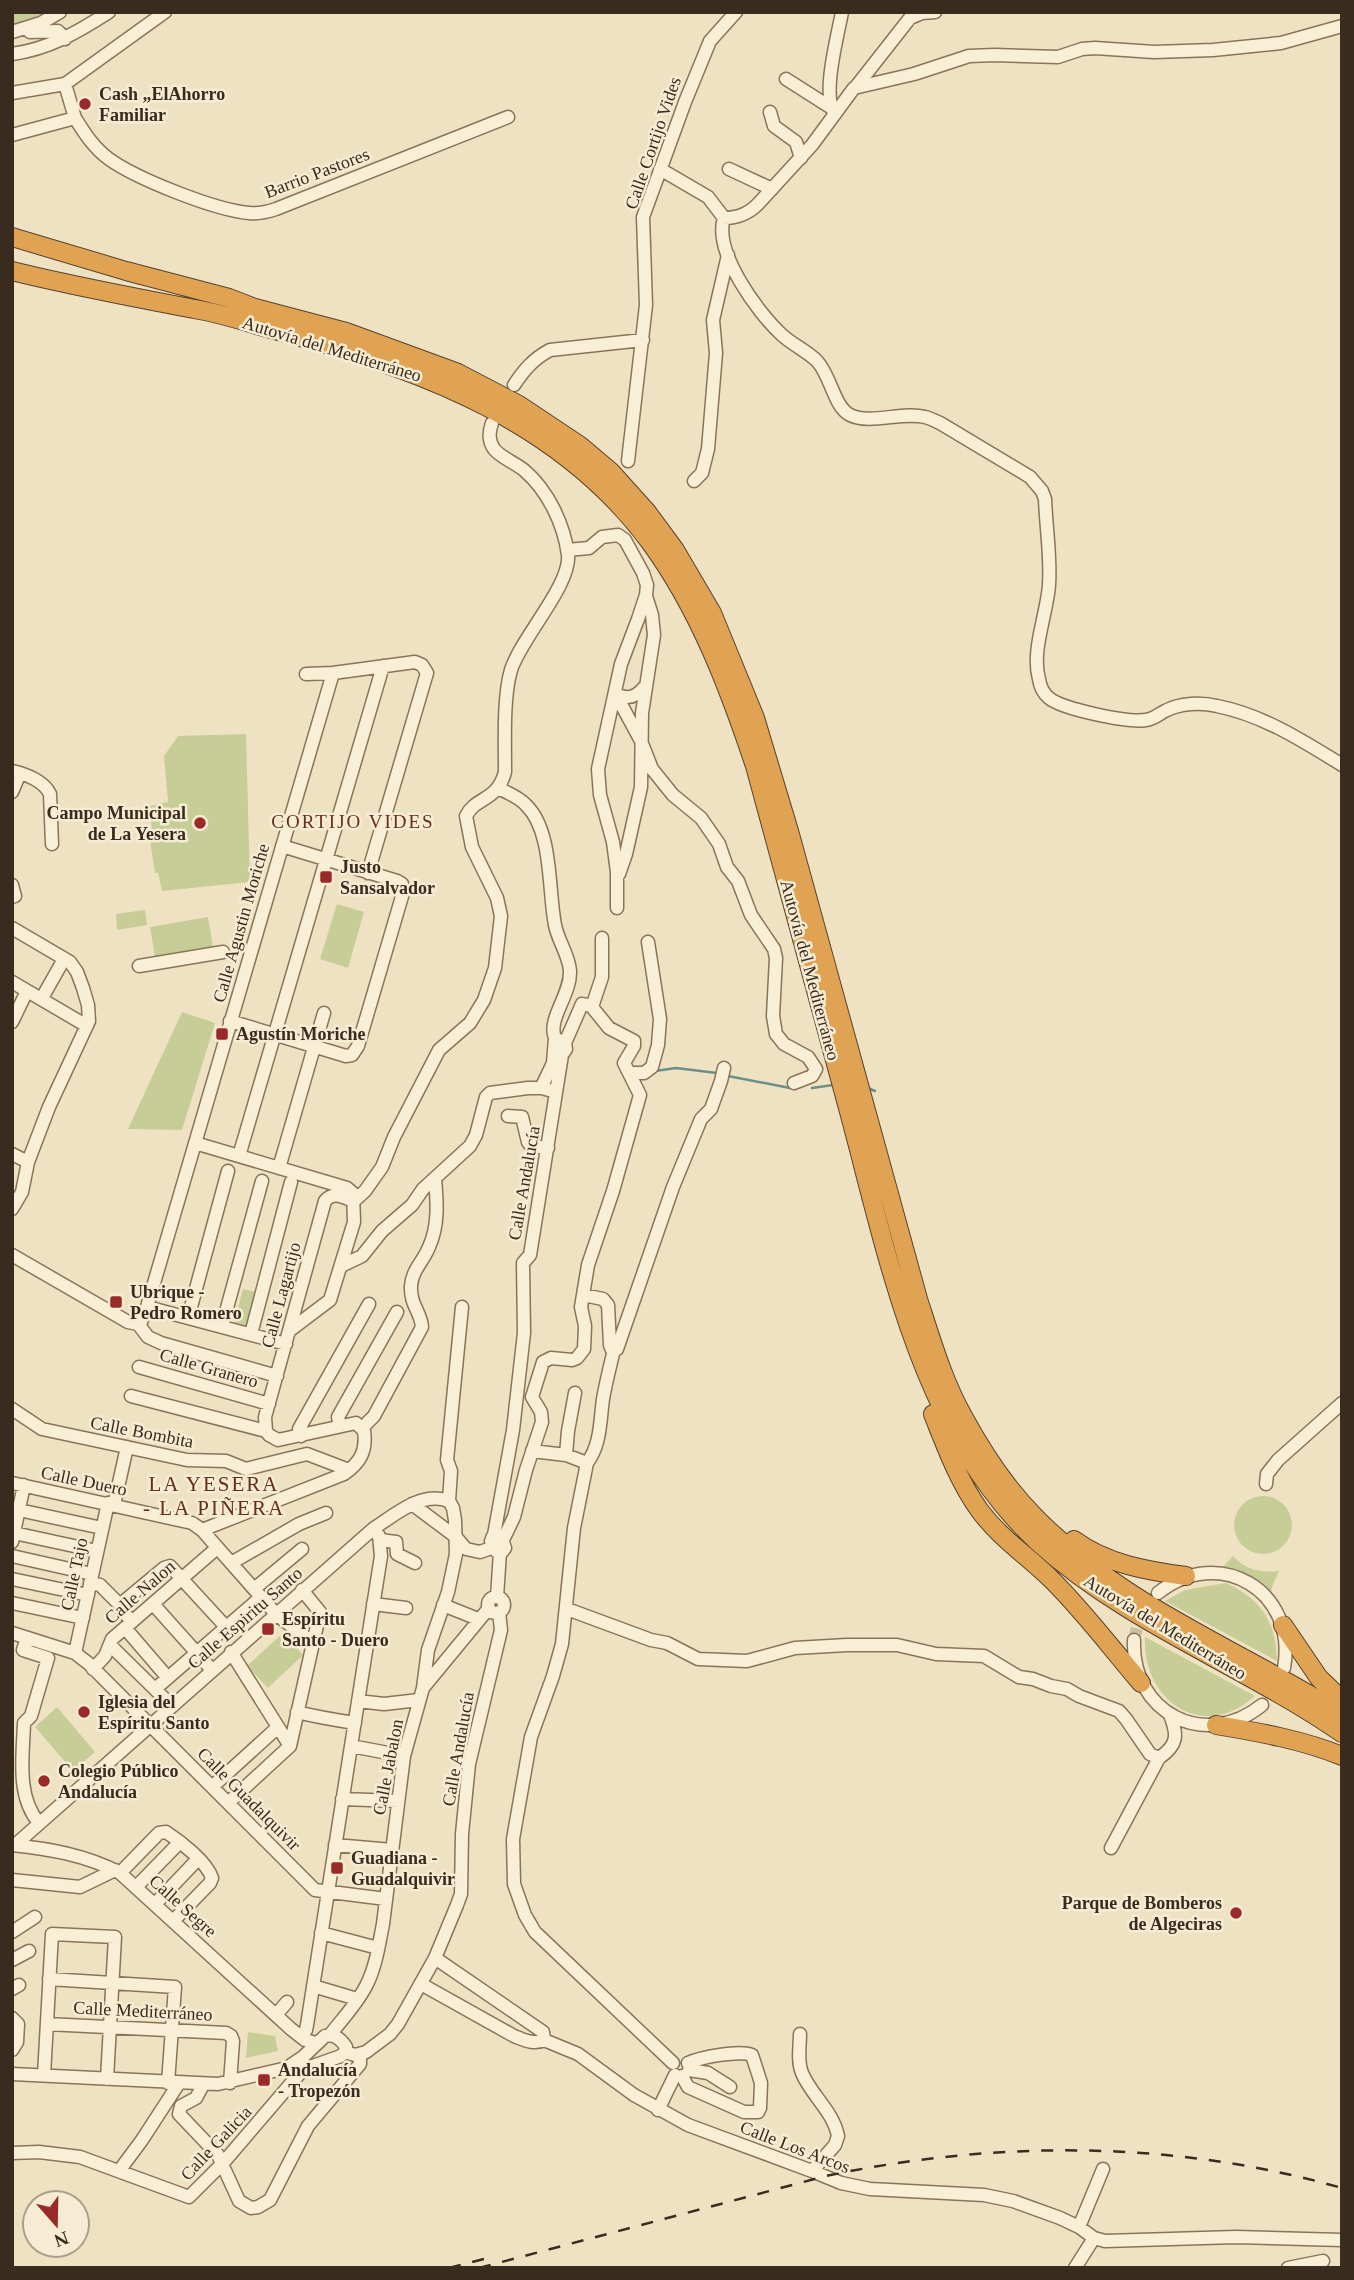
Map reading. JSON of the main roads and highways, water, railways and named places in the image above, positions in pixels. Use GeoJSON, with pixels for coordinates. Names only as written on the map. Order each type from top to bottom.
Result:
{"type":"FeatureCollection","features":[{"type":"Feature","properties":{"kind":"highway","name":"Autovía del Mediterráneo"},"geometry":{"type":"LineString","coordinates":[[12,237],[346,332],[458,373],[541,418],[611,472],[662,531],[712,613],[755,718],[781,833],[885,1212],[901,1302],[947,1420],[1005,1508],[1071,1571],[1112,1600],[1278,1693],[1342,1734]]}},
{"type":"Feature","properties":{"kind":"highway","name":"Autovía del Mediterráneo"},"geometry":{"type":"LineString","coordinates":[[12,271],[195,309],[331,345],[434,381],[503,414],[547,441],[597,482],[627,513],[649,540],[683,593],[713,652],[781,833]]}},
{"type":"Feature","properties":{"kind":"highway","name":"Autovía del Mediterráneo"},"geometry":{"type":"LineString","coordinates":[[885,1212],[962,1415],[983,1451],[1020,1501],[1070,1550],[1129,1593],[1342,1714]]}},
{"type":"Feature","properties":{"kind":"highway"},"geometry":{"type":"LineString","coordinates":[[921,1357],[923,1384],[931,1409],[953,1463],[979,1510],[1001,1536],[1069,1597],[1141,1683]]}},
{"type":"Feature","properties":{"kind":"highway"},"geometry":{"type":"LineString","coordinates":[[962,1415],[978,1429],[1035,1504],[1079,1544],[1112,1560],[1160,1573],[1186,1576]]}},
{"type":"Feature","properties":{"kind":"highway"},"geometry":{"type":"LineString","coordinates":[[1283,1625],[1312,1669],[1342,1700]]}},
{"type":"Feature","properties":{"kind":"highway"},"geometry":{"type":"LineString","coordinates":[[1216,1725],[1303,1744],[1342,1756]]}},
{"type":"Feature","properties":{"kind":"waterway"},"geometry":{"type":"LineString","coordinates":[[655,1071],[676,1068],[717,1073]]}},
{"type":"Feature","properties":{"kind":"waterway"},"geometry":{"type":"LineString","coordinates":[[728,1076],[790,1088]]}},
{"type":"Feature","properties":{"kind":"waterway"},"geometry":{"type":"LineString","coordinates":[[812,1088],[833,1085]]}},
{"type":"Feature","properties":{"kind":"waterway"},"geometry":{"type":"LineString","coordinates":[[868,1088],[875,1091]]}},
{"type":"Feature","properties":{"kind":"tunnel"},"geometry":{"type":"LineString","coordinates":[[1134,1640],[1139,1619],[1145,1609]]}},
{"type":"Feature","properties":{"kind":"railway"},"geometry":{"type":"LineString","coordinates":[[479,2268],[826,2176],[955,2156],[1085,2150],[1150,2154],[1279,2172],[1342,2188]]}},
{"type":"Feature","properties":{"kind":"railway"},"geometry":{"type":"LineString","coordinates":[[449,2268],[488,2258]]}},
{"type":"Feature","properties":{"kind":"place","name":"Cash „ElAhorro Familiar"},"geometry":{"type":"Point","coordinates":[85,104]}},
{"type":"Feature","properties":{"kind":"place","name":"Campo Municipal de La Yesera"},"geometry":{"type":"Point","coordinates":[200,823]}},
{"type":"Feature","properties":{"kind":"place","name":"Justo Sansalvador"},"geometry":{"type":"Point","coordinates":[326,877]}},
{"type":"Feature","properties":{"kind":"place","name":"Agustín Moriche"},"geometry":{"type":"Point","coordinates":[222,1034]}},
{"type":"Feature","properties":{"kind":"place","name":"Ubrique - Pedro Romero"},"geometry":{"type":"Point","coordinates":[116,1302]}},
{"type":"Feature","properties":{"kind":"place","name":"Espíritu Santo - Duero"},"geometry":{"type":"Point","coordinates":[268,1629]}},
{"type":"Feature","properties":{"kind":"place","name":"Iglesia del Espíritu Santo"},"geometry":{"type":"Point","coordinates":[84,1712]}},
{"type":"Feature","properties":{"kind":"place","name":"Colegio Público Andalucía"},"geometry":{"type":"Point","coordinates":[44,1781]}},
{"type":"Feature","properties":{"kind":"place","name":"Guadiana - Guadalquivir"},"geometry":{"type":"Point","coordinates":[337,1868]}},
{"type":"Feature","properties":{"kind":"place","name":"Parque de Bomberos de Algeciras"},"geometry":{"type":"Point","coordinates":[1236,1913]}},
{"type":"Feature","properties":{"kind":"place","name":"Andalucía - Tropezón"},"geometry":{"type":"Point","coordinates":[264,2080]}},
{"type":"Feature","properties":{"kind":"district","name":"CORTIJO VIDES"},"geometry":{"type":"Point","coordinates":[353,821]}},
{"type":"Feature","properties":{"kind":"district","name":"LA YESERA - LA PIÑERA"},"geometry":{"type":"Point","coordinates":[214,1496]}}]}
